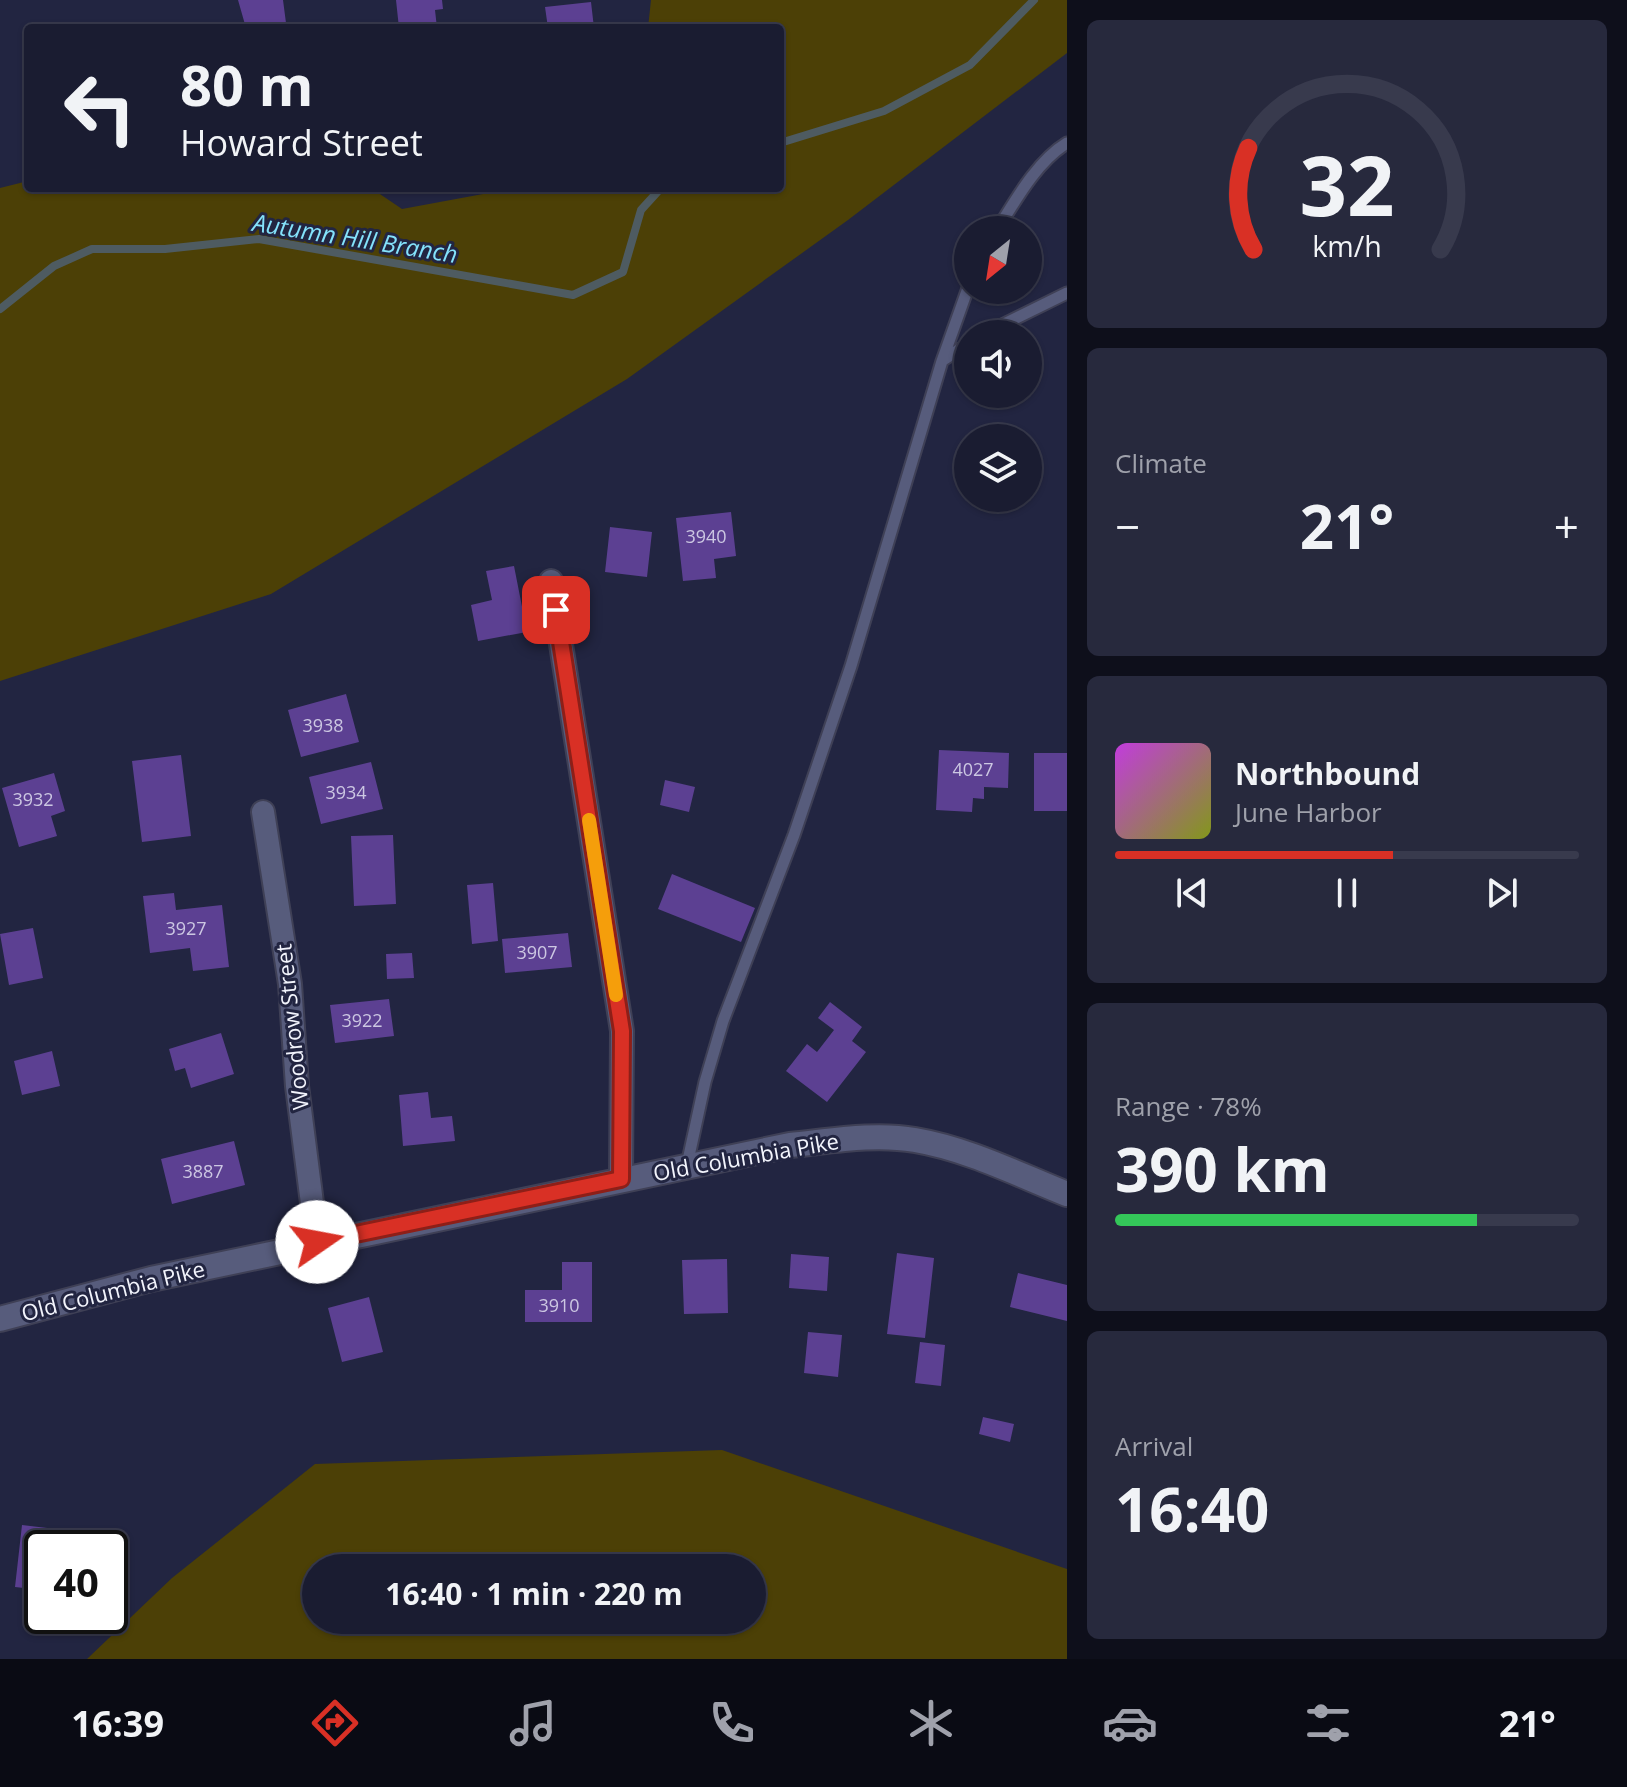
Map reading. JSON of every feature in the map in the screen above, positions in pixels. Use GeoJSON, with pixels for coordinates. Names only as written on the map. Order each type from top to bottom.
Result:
{"type":"FeatureCollection","features":[{"type":"Feature","properties":{"kind":"street"},"geometry":{"type":"LineString","coordinates":[[551,581],[622,1031],[621,1179]]}},
{"type":"Feature","properties":{"kind":"street","name":"Woodrow Street"},"geometry":{"type":"LineString","coordinates":[[263,812],[290,984],[297,1086],[317,1242]]}},
{"type":"Feature","properties":{"kind":"street","name":"Old Columbia Pike"},"geometry":{"type":"LineString","coordinates":[[0,1319],[151,1279],[317,1242],[790,1145],[865,1137],[913,1140],[968,1154],[1067,1194]]}},
{"type":"Feature","properties":{"kind":"lane"},"geometry":{"type":"LineString","coordinates":[[1006,216],[1022,190],[1067,143]]}},
{"type":"Feature","properties":{"kind":"lane"},"geometry":{"type":"LineString","coordinates":[[1012,320],[1067,293]]}},
{"type":"Feature","properties":{"kind":"lane"},"geometry":{"type":"LineString","coordinates":[[687,1166],[705,1082],[723,1021],[794,835],[851,666],[942,361],[962,304]]}},
{"type":"Feature","properties":{"kind":"lane"},"geometry":{"type":"LineString","coordinates":[[942,361],[954,353]]}},
{"type":"Feature","properties":{"kind":"shaded area"},"geometry":{"type":"Polygon","coordinates":[[[651,0],[1067,0],[1067,53],[848,220],[627,379],[271,594],[0,681],[0,188],[24,182],[24,192],[377,192],[402,209],[493,192],[784,192],[784,24],[648,24],[651,0]]]}},
{"type":"Feature","properties":{"kind":"shaded area"},"geometry":{"type":"Polygon","coordinates":[[[722,1450],[1067,1569],[1067,1659],[87,1659],[113,1634],[128,1634],[128,1620],[172,1578],[315,1464],[722,1450]]]}},
{"type":"Feature","properties":{"kind":"building"},"geometry":{"type":"Polygon","coordinates":[[[238,0],[283,0],[286,23],[245,24],[238,0]]]}},
{"type":"Feature","properties":{"kind":"building"},"geometry":{"type":"Polygon","coordinates":[[[396,0],[442,0],[443,9],[435,10],[437,24],[399,24],[396,0]]]}},
{"type":"Feature","properties":{"kind":"building"},"geometry":{"type":"Polygon","coordinates":[[[591,2],[594,24],[547,24],[545,7],[591,2]]]}},
{"type":"Feature","properties":{"kind":"building"},"geometry":{"type":"Polygon","coordinates":[[[731,512],[736,556],[714,559],[716,578],[683,581],[676,518],[731,512]]]}},
{"type":"Feature","properties":{"kind":"building"},"geometry":{"type":"Polygon","coordinates":[[[610,527],[652,532],[647,577],[605,572],[610,527]]]}},
{"type":"Feature","properties":{"kind":"building"},"geometry":{"type":"Polygon","coordinates":[[[514,566],[527,632],[478,641],[471,605],[492,600],[486,571],[514,566]]]}},
{"type":"Feature","properties":{"kind":"building"},"geometry":{"type":"Polygon","coordinates":[[[346,694],[359,742],[301,757],[288,710],[346,694]]]}},
{"type":"Feature","properties":{"kind":"building"},"geometry":{"type":"Polygon","coordinates":[[[939,750],[1009,753],[1008,788],[984,787],[984,799],[973,798],[972,812],[936,810],[939,750]]]}},
{"type":"Feature","properties":{"kind":"building"},"geometry":{"type":"Polygon","coordinates":[[[1034,753],[1067,753],[1067,811],[1034,811],[1034,753]]]}},
{"type":"Feature","properties":{"kind":"building"},"geometry":{"type":"Polygon","coordinates":[[[181,755],[191,836],[142,842],[132,761],[181,755]]]}},
{"type":"Feature","properties":{"kind":"building"},"geometry":{"type":"Polygon","coordinates":[[[371,762],[383,809],[321,824],[309,777],[371,762]]]}},
{"type":"Feature","properties":{"kind":"building"},"geometry":{"type":"Polygon","coordinates":[[[54,773],[65,811],[51,816],[57,836],[19,847],[2,788],[54,773]]]}},
{"type":"Feature","properties":{"kind":"building"},"geometry":{"type":"Polygon","coordinates":[[[665,780],[695,787],[689,812],[660,805],[665,780]]]}},
{"type":"Feature","properties":{"kind":"building"},"geometry":{"type":"Polygon","coordinates":[[[393,835],[396,904],[354,906],[351,836],[393,835]]]}},
{"type":"Feature","properties":{"kind":"building"},"geometry":{"type":"Polygon","coordinates":[[[672,874],[755,908],[741,942],[658,909],[672,874]]]}},
{"type":"Feature","properties":{"kind":"building"},"geometry":{"type":"Polygon","coordinates":[[[493,883],[498,941],[472,944],[467,885],[493,883]]]}},
{"type":"Feature","properties":{"kind":"building"},"geometry":{"type":"Polygon","coordinates":[[[174,893],[176,910],[222,905],[229,967],[193,971],[190,948],[150,953],[143,896],[174,893]]]}},
{"type":"Feature","properties":{"kind":"building"},"geometry":{"type":"Polygon","coordinates":[[[33,928],[43,978],[9,985],[0,934],[33,928]]]}},
{"type":"Feature","properties":{"kind":"building"},"geometry":{"type":"Polygon","coordinates":[[[568,933],[572,967],[505,973],[502,939],[568,933]]]}},
{"type":"Feature","properties":{"kind":"building"},"geometry":{"type":"Polygon","coordinates":[[[412,953],[414,978],[387,979],[386,954],[412,953]]]}},
{"type":"Feature","properties":{"kind":"building"},"geometry":{"type":"Polygon","coordinates":[[[389,999],[394,1036],[335,1043],[330,1005],[389,999]]]}},
{"type":"Feature","properties":{"kind":"building"},"geometry":{"type":"Polygon","coordinates":[[[830,1002],[862,1027],[852,1041],[866,1052],[827,1102],[786,1071],[807,1044],[817,1052],[834,1030],[818,1018],[830,1002]]]}},
{"type":"Feature","properties":{"kind":"building"},"geometry":{"type":"Polygon","coordinates":[[[221,1033],[234,1074],[191,1088],[185,1068],[175,1071],[169,1049],[221,1033]]]}},
{"type":"Feature","properties":{"kind":"building"},"geometry":{"type":"Polygon","coordinates":[[[52,1051],[60,1086],[22,1095],[14,1061],[52,1051]]]}},
{"type":"Feature","properties":{"kind":"building"},"geometry":{"type":"Polygon","coordinates":[[[428,1092],[431,1118],[452,1116],[455,1141],[403,1146],[399,1095],[428,1092]]]}},
{"type":"Feature","properties":{"kind":"building"},"geometry":{"type":"Polygon","coordinates":[[[234,1141],[245,1185],[172,1204],[161,1159],[234,1141]]]}},
{"type":"Feature","properties":{"kind":"building"},"geometry":{"type":"Polygon","coordinates":[[[897,1253],[934,1258],[925,1338],[887,1334],[897,1253]]]}},
{"type":"Feature","properties":{"kind":"building"},"geometry":{"type":"Polygon","coordinates":[[[791,1254],[829,1257],[827,1291],[789,1288],[791,1254]]]}},
{"type":"Feature","properties":{"kind":"building"},"geometry":{"type":"Polygon","coordinates":[[[727,1259],[728,1313],[684,1314],[682,1260],[727,1259]]]}},
{"type":"Feature","properties":{"kind":"building"},"geometry":{"type":"Polygon","coordinates":[[[562,1262],[592,1262],[592,1322],[525,1322],[525,1290],[562,1290],[562,1262]]]}},
{"type":"Feature","properties":{"kind":"building"},"geometry":{"type":"Polygon","coordinates":[[[1018,1273],[1067,1285],[1067,1321],[1010,1307],[1018,1273]]]}},
{"type":"Feature","properties":{"kind":"building"},"geometry":{"type":"Polygon","coordinates":[[[369,1297],[383,1352],[342,1362],[328,1308],[369,1297]]]}},
{"type":"Feature","properties":{"kind":"building"},"geometry":{"type":"Polygon","coordinates":[[[808,1332],[842,1335],[838,1377],[804,1373],[808,1332]]]}},
{"type":"Feature","properties":{"kind":"building"},"geometry":{"type":"Polygon","coordinates":[[[920,1342],[945,1345],[941,1386],[915,1383],[920,1342]]]}},
{"type":"Feature","properties":{"kind":"building"},"geometry":{"type":"Polygon","coordinates":[[[983,1417],[1014,1424],[1010,1442],[979,1434],[983,1417]]]}},
{"type":"Feature","properties":{"kind":"building"},"geometry":{"type":"Polygon","coordinates":[[[22,1525],[64,1530],[24,1530],[24,1588],[15,1587],[22,1525]]]}},
{"type":"Feature","properties":{"kind":"waterway","name":"Autumn Hill Branch"},"geometry":{"type":"LineString","coordinates":[[784,142],[884,111],[970,65],[1034,0]]}},
{"type":"Feature","properties":{"kind":"waterway","name":"Autumn Hill Branch"},"geometry":{"type":"LineString","coordinates":[[0,309],[54,266],[92,249],[165,249],[259,239],[573,295],[623,272],[641,210],[657,192]]}},
{"type":"Feature","properties":{"kind":"slow traffic"},"geometry":{"type":"LineString","coordinates":[[589,820],[616,995]]}},
{"type":"Feature","properties":{"kind":"route"},"geometry":{"type":"LineString","coordinates":[[317,1242],[621,1179],[622,1031],[556,610]]}}]}
